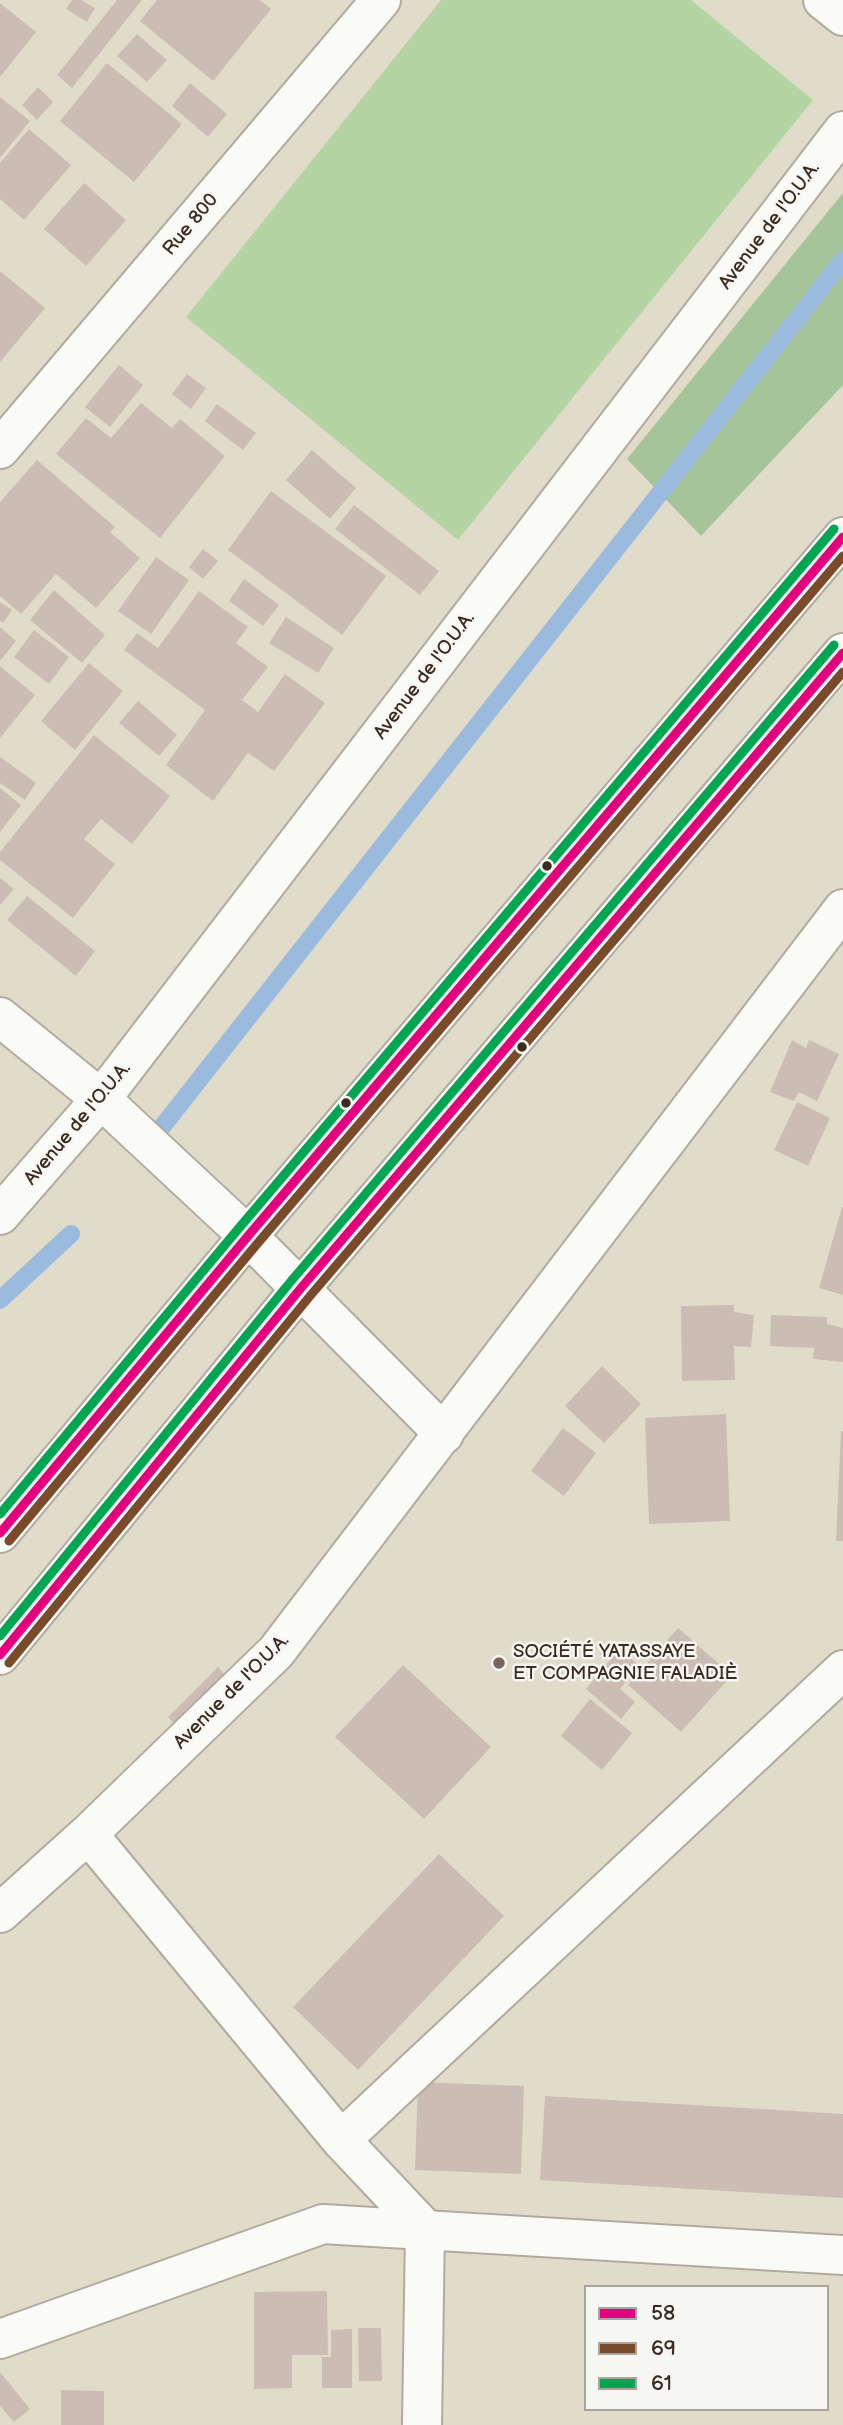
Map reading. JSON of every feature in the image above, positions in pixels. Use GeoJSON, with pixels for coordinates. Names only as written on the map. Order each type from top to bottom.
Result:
{"type":"FeatureCollection","features":[{"type":"Feature","properties":{"kind":"main road","name":"Rue 800"},"geometry":{"type":"LineString","coordinates":[[0,449],[381,0]]}},
{"type":"Feature","properties":{"kind":"main road"},"geometry":{"type":"LineString","coordinates":[[823,0],[843,16]]}},
{"type":"Feature","properties":{"kind":"main road","name":"Avenue de l'O.U.A."},"geometry":{"type":"LineString","coordinates":[[0,1214],[102,1099],[843,131]]}},
{"type":"Feature","properties":{"kind":"main road"},"geometry":{"type":"LineString","coordinates":[[0,1533],[248,1236],[843,537]]}},
{"type":"Feature","properties":{"kind":"main road"},"geometry":{"type":"LineString","coordinates":[[0,1655],[301,1288],[843,653]]}},
{"type":"Feature","properties":{"kind":"main road","name":"Avenue de l'O.U.A."},"geometry":{"type":"LineString","coordinates":[[0,1913],[88,1834],[276,1652],[843,909]]}},
{"type":"Feature","properties":{"kind":"main road"},"geometry":{"type":"LineString","coordinates":[[0,1017],[102,1099],[248,1236],[444,1434]]}},
{"type":"Feature","properties":{"kind":"main road"},"geometry":{"type":"LineString","coordinates":[[341,2140],[843,1670]]}},
{"type":"Feature","properties":{"kind":"main road"},"geometry":{"type":"LineString","coordinates":[[88,1834],[341,2140],[425,2229],[422,2425]]}},
{"type":"Feature","properties":{"kind":"main road"},"geometry":{"type":"LineString","coordinates":[[0,2339],[323,2224],[843,2255]]}},
{"type":"Feature","properties":{"kind":"green space"},"geometry":{"type":"Polygon","coordinates":[[[441,0],[691,0],[813,100],[458,540],[186,317],[441,0]]]}},
{"type":"Feature","properties":{"kind":"green space"},"geometry":{"type":"Polygon","coordinates":[[[843,193],[843,385],[701,536],[627,459],[843,193]]]}},
{"type":"Feature","properties":{"kind":"building"},"geometry":{"type":"Polygon","coordinates":[[[72,0],[81,0],[95,8],[87,22],[66,9],[72,0]]]}},
{"type":"Feature","properties":{"kind":"building"},"geometry":{"type":"Polygon","coordinates":[[[117,0],[142,0],[72,88],[57,75],[117,0]]]}},
{"type":"Feature","properties":{"kind":"building"},"geometry":{"type":"Polygon","coordinates":[[[157,0],[260,0],[271,9],[213,81],[140,21],[157,0]]]}},
{"type":"Feature","properties":{"kind":"building"},"geometry":{"type":"Polygon","coordinates":[[[0,3],[36,32],[0,77],[0,3]]]}},
{"type":"Feature","properties":{"kind":"building"},"geometry":{"type":"Polygon","coordinates":[[[137,34],[167,60],[147,82],[117,56],[137,34]]]}},
{"type":"Feature","properties":{"kind":"building"},"geometry":{"type":"Polygon","coordinates":[[[107,63],[182,124],[134,182],[60,121],[107,63]]]}},
{"type":"Feature","properties":{"kind":"building"},"geometry":{"type":"Polygon","coordinates":[[[190,83],[227,114],[208,137],[172,106],[190,83]]]}},
{"type":"Feature","properties":{"kind":"building"},"geometry":{"type":"Polygon","coordinates":[[[38,87],[53,102],[37,120],[22,105],[38,87]]]}},
{"type":"Feature","properties":{"kind":"building"},"geometry":{"type":"Polygon","coordinates":[[[0,97],[30,121],[0,158],[0,97]]]}},
{"type":"Feature","properties":{"kind":"building"},"geometry":{"type":"Polygon","coordinates":[[[29,129],[71,165],[24,220],[0,199],[0,163],[29,129]]]}},
{"type":"Feature","properties":{"kind":"building"},"geometry":{"type":"Polygon","coordinates":[[[84,183],[126,220],[86,266],[44,229],[84,183]]]}},
{"type":"Feature","properties":{"kind":"building"},"geometry":{"type":"Polygon","coordinates":[[[0,271],[45,308],[0,362],[0,271]]]}},
{"type":"Feature","properties":{"kind":"building"},"geometry":{"type":"Polygon","coordinates":[[[119,365],[143,385],[110,427],[85,407],[119,365]]]}},
{"type":"Feature","properties":{"kind":"building"},"geometry":{"type":"Polygon","coordinates":[[[187,374],[206,388],[191,409],[172,394],[187,374]]]}},
{"type":"Feature","properties":{"kind":"building"},"geometry":{"type":"Polygon","coordinates":[[[141,403],[172,428],[180,419],[225,456],[160,538],[56,454],[86,418],[111,438],[141,403]]]}},
{"type":"Feature","properties":{"kind":"building"},"geometry":{"type":"Polygon","coordinates":[[[217,404],[256,433],[243,450],[205,421],[217,404]]]}},
{"type":"Feature","properties":{"kind":"building"},"geometry":{"type":"Polygon","coordinates":[[[312,450],[356,488],[330,519],[286,480],[312,450]]]}},
{"type":"Feature","properties":{"kind":"building"},"geometry":{"type":"Polygon","coordinates":[[[37,460],[115,527],[110,532],[140,558],[96,608],[56,574],[21,614],[0,596],[0,502],[37,460]]]}},
{"type":"Feature","properties":{"kind":"building"},"geometry":{"type":"Polygon","coordinates":[[[271,491],[386,576],[342,635],[228,550],[271,491]]]}},
{"type":"Feature","properties":{"kind":"building"},"geometry":{"type":"Polygon","coordinates":[[[354,505],[439,571],[420,595],[335,529],[354,505]]]}},
{"type":"Feature","properties":{"kind":"building"},"geometry":{"type":"Polygon","coordinates":[[[203,549],[218,561],[203,579],[189,567],[203,549]]]}},
{"type":"Feature","properties":{"kind":"building"},"geometry":{"type":"Polygon","coordinates":[[[156,557],[189,580],[151,634],[118,611],[156,557]]]}},
{"type":"Feature","properties":{"kind":"building"},"geometry":{"type":"Polygon","coordinates":[[[244,579],[279,605],[263,626],[229,601],[244,579]]]}},
{"type":"Feature","properties":{"kind":"building"},"geometry":{"type":"Polygon","coordinates":[[[54,590],[105,635],[82,663],[30,620],[54,590]]]}},
{"type":"Feature","properties":{"kind":"building"},"geometry":{"type":"Polygon","coordinates":[[[199,591],[248,627],[236,643],[268,667],[242,700],[258,712],[285,674],[325,703],[274,771],[248,753],[213,801],[166,765],[205,710],[124,650],[137,633],[158,648],[199,591]]]}},
{"type":"Feature","properties":{"kind":"building"},"geometry":{"type":"Polygon","coordinates":[[[0,602],[12,610],[3,623],[0,621],[0,602]]]}},
{"type":"Feature","properties":{"kind":"building"},"geometry":{"type":"Polygon","coordinates":[[[286,617],[334,648],[318,673],[269,643],[286,617]]]}},
{"type":"Feature","properties":{"kind":"building"},"geometry":{"type":"Polygon","coordinates":[[[0,627],[16,641],[0,661],[0,627]]]}},
{"type":"Feature","properties":{"kind":"building"},"geometry":{"type":"Polygon","coordinates":[[[34,630],[69,657],[49,684],[14,657],[34,630]]]}},
{"type":"Feature","properties":{"kind":"building"},"geometry":{"type":"Polygon","coordinates":[[[89,663],[123,691],[75,750],[41,721],[89,663]]]}},
{"type":"Feature","properties":{"kind":"building"},"geometry":{"type":"Polygon","coordinates":[[[0,666],[35,695],[0,738],[0,666]]]}},
{"type":"Feature","properties":{"kind":"building"},"geometry":{"type":"Polygon","coordinates":[[[138,701],[177,735],[159,756],[119,723],[138,701]]]}},
{"type":"Feature","properties":{"kind":"building"},"geometry":{"type":"Polygon","coordinates":[[[94,735],[170,796],[132,844],[101,819],[84,839],[115,864],[73,918],[0,860],[0,852],[94,735]]]}},
{"type":"Feature","properties":{"kind":"building"},"geometry":{"type":"Polygon","coordinates":[[[0,757],[36,783],[25,800],[0,783],[0,757]]]}},
{"type":"Feature","properties":{"kind":"building"},"geometry":{"type":"Polygon","coordinates":[[[0,788],[21,805],[0,832],[0,788]]]}},
{"type":"Feature","properties":{"kind":"building"},"geometry":{"type":"Polygon","coordinates":[[[0,878],[14,889],[0,905],[0,878]]]}},
{"type":"Feature","properties":{"kind":"building"},"geometry":{"type":"Polygon","coordinates":[[[27,896],[95,951],[76,976],[7,920],[27,896]]]}},
{"type":"Feature","properties":{"kind":"building"},"geometry":{"type":"Polygon","coordinates":[[[792,1040],[806,1048],[809,1040],[839,1054],[817,1101],[799,1092],[794,1101],[770,1092],[792,1040]]]}},
{"type":"Feature","properties":{"kind":"building"},"geometry":{"type":"Polygon","coordinates":[[[797,1102],[830,1118],[808,1166],[774,1150],[797,1102]]]}},
{"type":"Feature","properties":{"kind":"building"},"geometry":{"type":"Polygon","coordinates":[[[843,1207],[843,1295],[819,1288],[843,1207]]]}},
{"type":"Feature","properties":{"kind":"building"},"geometry":{"type":"Polygon","coordinates":[[[734,1305],[734,1312],[754,1315],[751,1347],[734,1346],[735,1380],[682,1381],[681,1306],[734,1305]]]}},
{"type":"Feature","properties":{"kind":"building"},"geometry":{"type":"Polygon","coordinates":[[[771,1315],[827,1317],[827,1324],[843,1328],[843,1362],[813,1359],[814,1348],[770,1346],[771,1315]]]}},
{"type":"Feature","properties":{"kind":"building"},"geometry":{"type":"Polygon","coordinates":[[[602,1366],[641,1404],[604,1443],[565,1406],[602,1366]]]}},
{"type":"Feature","properties":{"kind":"building"},"geometry":{"type":"Polygon","coordinates":[[[726,1414],[730,1521],[649,1524],[645,1418],[726,1414]]]}},
{"type":"Feature","properties":{"kind":"building"},"geometry":{"type":"Polygon","coordinates":[[[563,1428],[596,1453],[564,1496],[531,1471],[563,1428]]]}},
{"type":"Feature","properties":{"kind":"building"},"geometry":{"type":"Polygon","coordinates":[[[841,1431],[843,1541],[836,1541],[841,1431]]]}},
{"type":"Feature","properties":{"kind":"building"},"geometry":{"type":"Polygon","coordinates":[[[678,1628],[732,1675],[681,1732],[628,1685],[678,1628]]]}},
{"type":"Feature","properties":{"kind":"building"},"geometry":{"type":"Polygon","coordinates":[[[620,1648],[639,1666],[620,1689],[635,1702],[621,1719],[586,1689],[620,1648]]]}},
{"type":"Feature","properties":{"kind":"building"},"geometry":{"type":"Polygon","coordinates":[[[403,1665],[491,1747],[424,1819],[335,1737],[403,1665]]]}},
{"type":"Feature","properties":{"kind":"building"},"geometry":{"type":"Polygon","coordinates":[[[218,1667],[234,1685],[184,1734],[168,1717],[218,1667]]]}},
{"type":"Feature","properties":{"kind":"building"},"geometry":{"type":"Polygon","coordinates":[[[590,1699],[632,1733],[602,1770],[561,1736],[590,1699]]]}},
{"type":"Feature","properties":{"kind":"building"},"geometry":{"type":"Polygon","coordinates":[[[439,1854],[504,1916],[358,2070],[293,2007],[439,1854]]]}},
{"type":"Feature","properties":{"kind":"building"},"geometry":{"type":"Polygon","coordinates":[[[418,2082],[524,2086],[521,2174],[415,2170],[418,2082]]]}},
{"type":"Feature","properties":{"kind":"building"},"geometry":{"type":"Polygon","coordinates":[[[545,2096],[843,2114],[843,2198],[540,2180],[545,2096]]]}},
{"type":"Feature","properties":{"kind":"building"},"geometry":{"type":"Polygon","coordinates":[[[327,2291],[328,2355],[292,2355],[292,2388],[254,2389],[254,2292],[327,2291]]]}},
{"type":"Feature","properties":{"kind":"building"},"geometry":{"type":"Polygon","coordinates":[[[358,2328],[381,2328],[382,2381],[359,2381],[358,2328]]]}},
{"type":"Feature","properties":{"kind":"building"},"geometry":{"type":"Polygon","coordinates":[[[352,2329],[352,2388],[322,2388],[322,2357],[331,2357],[331,2330],[352,2329]]]}},
{"type":"Feature","properties":{"kind":"building"},"geometry":{"type":"Polygon","coordinates":[[[0,2372],[30,2409],[14,2422],[0,2406],[0,2372]]]}},
{"type":"Feature","properties":{"kind":"building"},"geometry":{"type":"Polygon","coordinates":[[[61,2390],[104,2391],[104,2425],[61,2425],[61,2390]]]}},
{"type":"Feature","properties":{"kind":"waterway"},"geometry":{"type":"LineString","coordinates":[[162,1127],[843,260]]}},
{"type":"Feature","properties":{"kind":"waterway"},"geometry":{"type":"LineString","coordinates":[[0,1300],[71,1234]]}},
{"type":"Feature","properties":{"kind":"transit line","name":"61"},"geometry":{"type":"LineString","coordinates":[[0,1514],[239,1228],[834,529]]}},
{"type":"Feature","properties":{"kind":"transit line","name":"58"},"geometry":{"type":"LineString","coordinates":[[0,1533],[248,1236],[843,537]]}},
{"type":"Feature","properties":{"kind":"transit line","name":"69"},"geometry":{"type":"LineString","coordinates":[[9,1541],[257,1244],[843,556]]}},
{"type":"Feature","properties":{"kind":"transit line","name":"61"},"geometry":{"type":"LineString","coordinates":[[0,1636],[292,1280],[834,645]]}},
{"type":"Feature","properties":{"kind":"transit line","name":"58"},"geometry":{"type":"LineString","coordinates":[[0,1655],[301,1288],[843,653]]}},
{"type":"Feature","properties":{"kind":"transit line","name":"69"},"geometry":{"type":"LineString","coordinates":[[9,1663],[310,1296],[843,672]]}},
{"type":"Feature","properties":{"kind":"place","name":"SOCIÉTÉ YATASSAYE ET COMPAGNIE FALADIÈ"},"geometry":{"type":"Point","coordinates":[499,1663]}}]}
